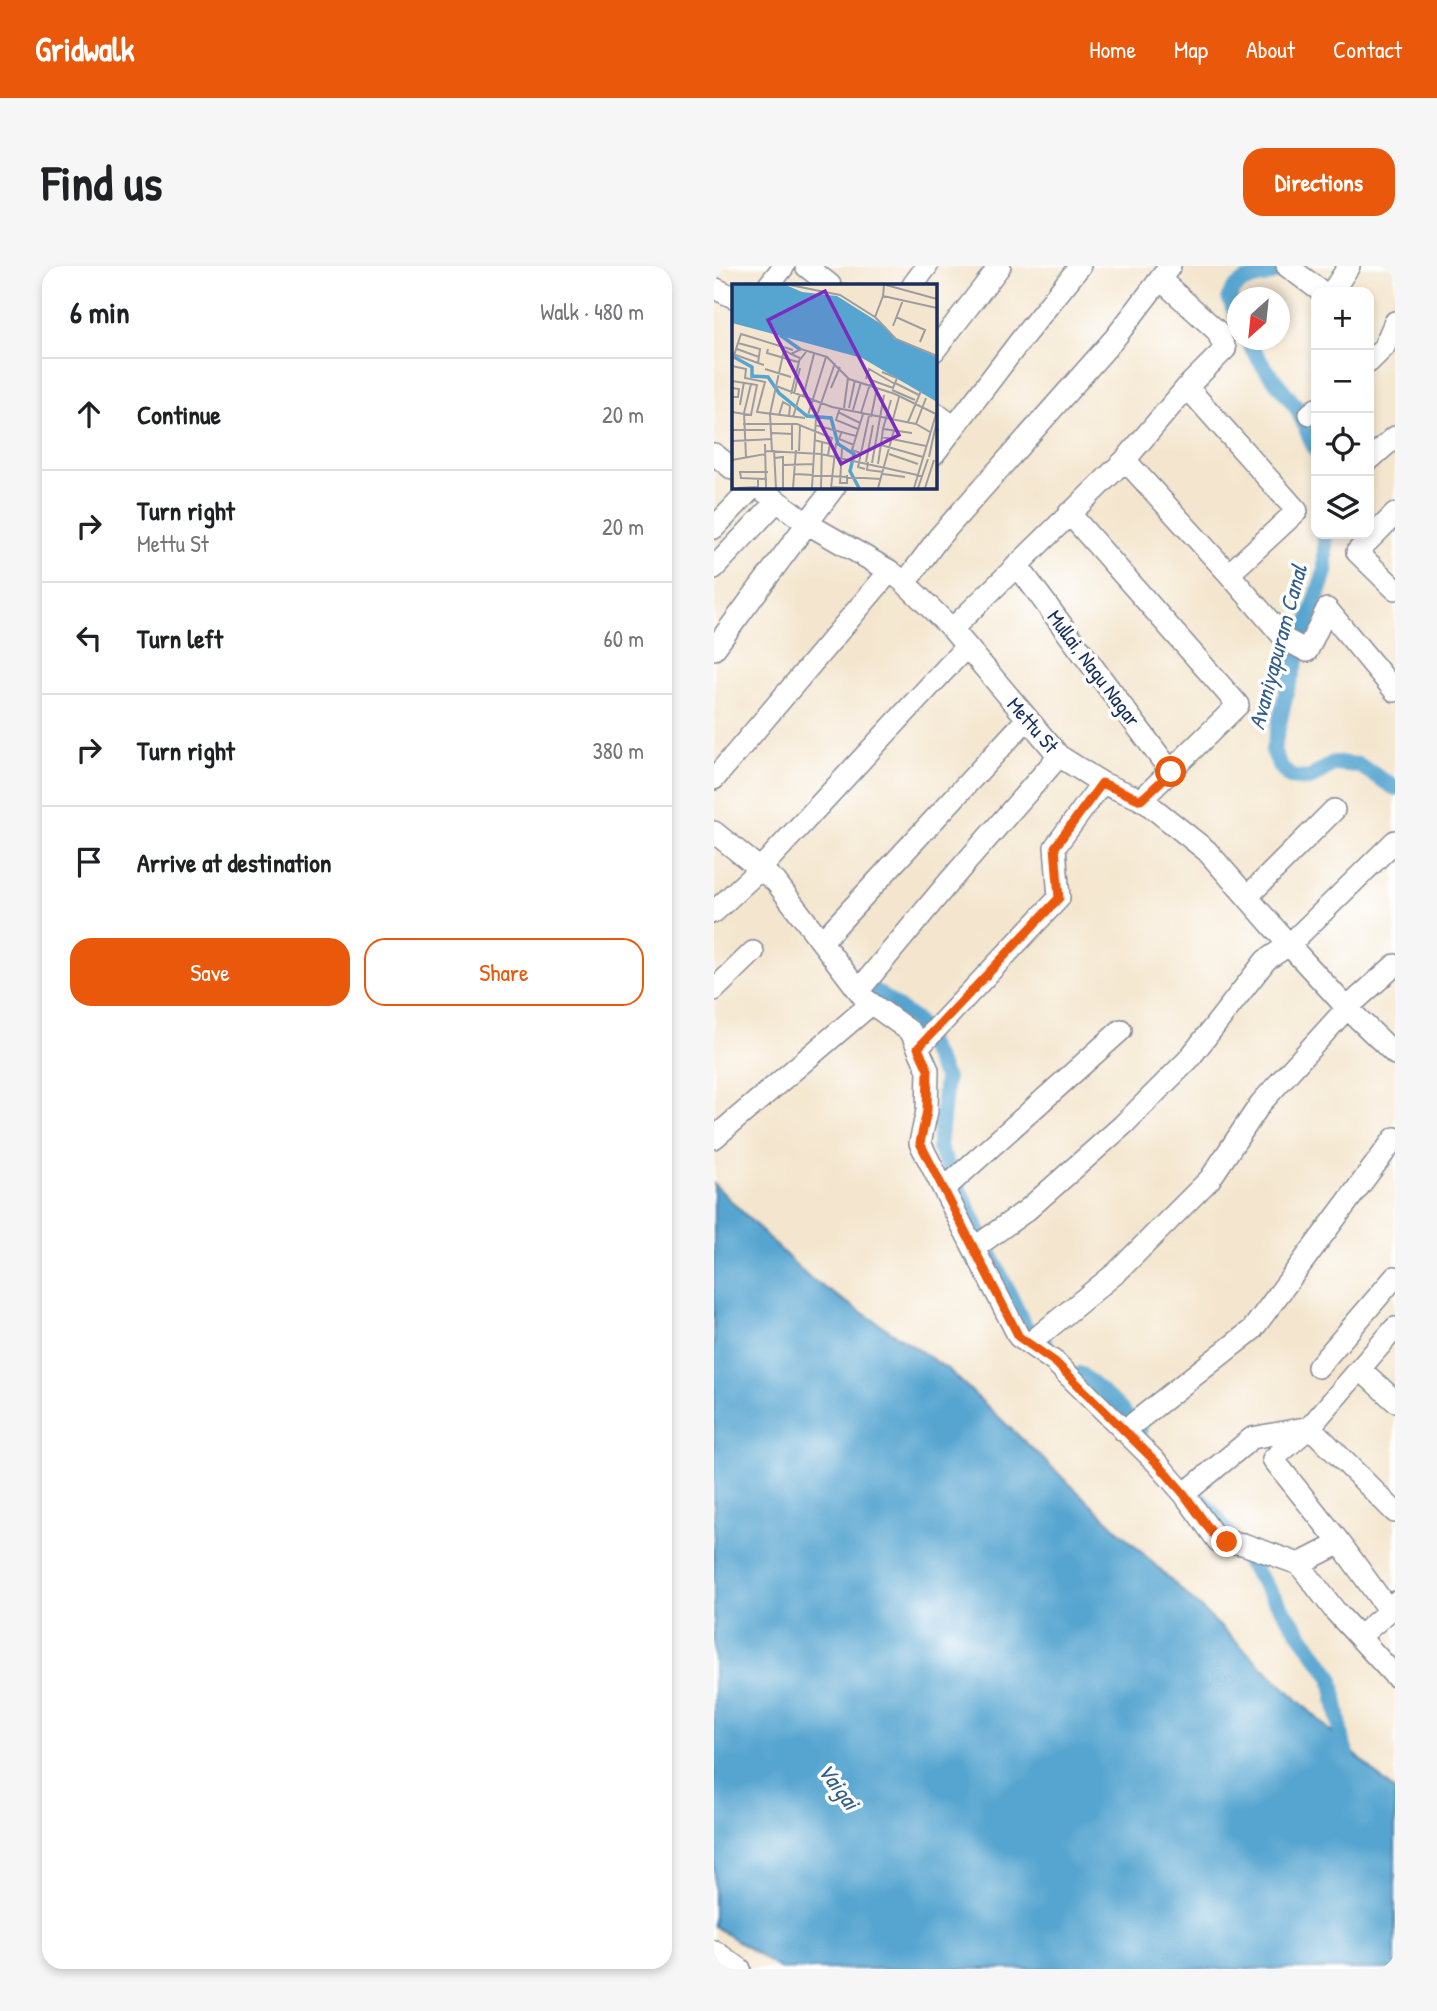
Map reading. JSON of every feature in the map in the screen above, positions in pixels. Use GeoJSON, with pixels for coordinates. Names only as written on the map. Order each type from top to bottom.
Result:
{"type":"FeatureCollection","features":[{"type":"Feature","properties":{"kind":"street"},"geometry":{"type":"LineString","coordinates":[[770,284],[784,266]]}},
{"type":"Feature","properties":{"kind":"street"},"geometry":{"type":"LineString","coordinates":[[806,266],[829,284]]}},
{"type":"Feature","properties":{"kind":"street"},"geometry":{"type":"LineString","coordinates":[[915,284],[927,266]]}},
{"type":"Feature","properties":{"kind":"street"},"geometry":{"type":"LineString","coordinates":[[936,348],[1000,266]]}},
{"type":"Feature","properties":{"kind":"street"},"geometry":{"type":"LineString","coordinates":[[936,451],[1080,266]]}},
{"type":"Feature","properties":{"kind":"street"},"geometry":{"type":"LineString","coordinates":[[1335,287],[1349,266]]}},
{"type":"Feature","properties":{"kind":"street"},"geometry":{"type":"LineString","coordinates":[[1290,268],[1315,287]]}},
{"type":"Feature","properties":{"kind":"street"},"geometry":{"type":"LineString","coordinates":[[714,779],[898,577],[939,537],[1115,338],[1166,273],[1217,331],[1225,349],[1187,387],[1125,460],[952,629]]}},
{"type":"Feature","properties":{"kind":"street"},"geometry":{"type":"LineString","coordinates":[[714,288],[732,297]]}},
{"type":"Feature","properties":{"kind":"street"},"geometry":{"type":"LineString","coordinates":[[1379,350],[1395,322]]}},
{"type":"Feature","properties":{"kind":"street"},"geometry":{"type":"LineString","coordinates":[[1187,387],[1297,511],[1230,574]]}},
{"type":"Feature","properties":{"kind":"street"},"geometry":{"type":"LineString","coordinates":[[936,414],[954,427]]}},
{"type":"Feature","properties":{"kind":"street"},"geometry":{"type":"LineString","coordinates":[[1374,456],[1395,437]]}},
{"type":"Feature","properties":{"kind":"street"},"geometry":{"type":"LineString","coordinates":[[714,454],[732,468]]}},
{"type":"Feature","properties":{"kind":"street"},"geometry":{"type":"LineString","coordinates":[[1125,460],[1230,574],[1286,640],[1307,651],[1327,608],[1395,691]]}},
{"type":"Feature","properties":{"kind":"street"},"geometry":{"type":"LineString","coordinates":[[714,527],[754,488]]}},
{"type":"Feature","properties":{"kind":"street","name":"Mettu St"},"geometry":{"type":"LineString","coordinates":[[759,488],[807,524],[898,577],[952,629],[1059,756],[1102,783],[1141,800],[1207,851],[1289,945],[1395,1054]]}},
{"type":"Feature","properties":{"kind":"street"},"geometry":{"type":"LineString","coordinates":[[714,649],[834,488]]}},
{"type":"Feature","properties":{"kind":"street"},"geometry":{"type":"LineString","coordinates":[[714,568],[777,501]]}},
{"type":"Feature","properties":{"kind":"street"},"geometry":{"type":"LineString","coordinates":[[1069,513],[1238,705],[1141,800]]}},
{"type":"Feature","properties":{"kind":"street"},"geometry":{"type":"LineString","coordinates":[[1395,514],[1357,552],[1395,589]]}},
{"type":"Feature","properties":{"kind":"street","name":"Mullai, Nagu Nagar"},"geometry":{"type":"LineString","coordinates":[[1017,565],[1171,772]]}},
{"type":"Feature","properties":{"kind":"street"},"geometry":{"type":"LineString","coordinates":[[714,912],[764,865],[966,647]]}},
{"type":"Feature","properties":{"kind":"street"},"geometry":{"type":"LineString","coordinates":[[826,937],[1027,719]]}},
{"type":"Feature","properties":{"kind":"street"},"geometry":{"type":"LineString","coordinates":[[714,1138],[865,990],[948,883],[1059,756]]}},
{"type":"Feature","properties":{"kind":"street"},"geometry":{"type":"LineString","coordinates":[[923,1042],[1059,898],[1055,847],[1102,783]]}},
{"type":"Feature","properties":{"kind":"street"},"geometry":{"type":"LineString","coordinates":[[1247,897],[1334,810]]}},
{"type":"Feature","properties":{"kind":"street"},"geometry":{"type":"LineString","coordinates":[[714,832],[764,865],[826,937],[865,990],[923,1042],[928,1070],[927,1111],[920,1143],[951,1183],[980,1243],[1019,1337],[1035,1340],[1055,1362],[1130,1426],[1189,1489],[1218,1541],[1235,1543],[1299,1564],[1336,1612],[1395,1676]]}},
{"type":"Feature","properties":{"kind":"street"},"geometry":{"type":"LineString","coordinates":[[980,1243],[1027,1210],[1123,1125],[1188,1060],[1266,960],[1289,945],[1395,841]]}},
{"type":"Feature","properties":{"kind":"street"},"geometry":{"type":"LineString","coordinates":[[714,990],[753,952]]}},
{"type":"Feature","properties":{"kind":"street"},"geometry":{"type":"LineString","coordinates":[[1035,1340],[1116,1272],[1210,1180],[1261,1103],[1348,1008],[1395,965]]}},
{"type":"Feature","properties":{"kind":"street"},"geometry":{"type":"LineString","coordinates":[[951,1183],[1121,1030]]}},
{"type":"Feature","properties":{"kind":"street"},"geometry":{"type":"LineString","coordinates":[[1130,1426],[1252,1330],[1395,1138]]}},
{"type":"Feature","properties":{"kind":"street"},"geometry":{"type":"LineString","coordinates":[[1318,1367],[1395,1277]]}},
{"type":"Feature","properties":{"kind":"street"},"geometry":{"type":"LineString","coordinates":[[1359,1637],[1392,1606],[1273,1459],[1310,1427],[1395,1328]]}},
{"type":"Feature","properties":{"kind":"street"},"geometry":{"type":"LineString","coordinates":[[1361,1370],[1395,1401]]}},
{"type":"Feature","properties":{"kind":"street"},"geometry":{"type":"LineString","coordinates":[[1189,1489],[1252,1438],[1310,1427]]}},
{"type":"Feature","properties":{"kind":"street"},"geometry":{"type":"LineString","coordinates":[[1310,1427],[1395,1512]]}},
{"type":"Feature","properties":{"kind":"street"},"geometry":{"type":"LineString","coordinates":[[1299,1564],[1340,1543]]}},
{"type":"Feature","properties":{"kind":"street"},"geometry":{"type":"LineString","coordinates":[[714,1951],[740,1969]]}},
{"type":"Feature","properties":{"kind":"water","name":"Vaigai"},"geometry":{"type":"Polygon","coordinates":[[[714,1184],[807,1276],[949,1370],[1395,1792],[1395,1969],[780,1969],[714,1926],[714,1184]]]}},
{"type":"Feature","properties":{"kind":"waterway","name":"Avaniyapuram Canal"},"geometry":{"type":"LineString","coordinates":[[1237,287],[1285,266]]}},
{"type":"Feature","properties":{"kind":"waterway","name":"Avaniyapuram Canal"},"geometry":{"type":"LineString","coordinates":[[1253,350],[1297,408],[1311,440]]}},
{"type":"Feature","properties":{"kind":"waterway","name":"Avaniyapuram Canal"},"geometry":{"type":"LineString","coordinates":[[1325,539],[1325,572],[1287,689],[1273,750],[1280,766],[1290,777],[1309,779],[1334,763],[1359,765],[1395,788]]}},
{"type":"Feature","properties":{"kind":"waterway"},"geometry":{"type":"LineString","coordinates":[[859,975],[870,988],[916,1021],[946,1079],[939,1148],[1025,1327],[1045,1344]]}},
{"type":"Feature","properties":{"kind":"waterway"},"geometry":{"type":"LineString","coordinates":[[1080,1374],[1116,1405],[1140,1431]]}},
{"type":"Feature","properties":{"kind":"waterway"},"geometry":{"type":"LineString","coordinates":[[1187,1485],[1215,1516],[1331,1676],[1349,1762]]}},
{"type":"Feature","properties":{"kind":"route"},"geometry":{"type":"LineString","coordinates":[[1171,772],[1141,800],[1102,783],[1055,847],[1059,898],[918,1048],[928,1070],[927,1111],[920,1143],[1019,1337],[1055,1362],[1158,1464],[1218,1541],[1227,1542]]}}]}
